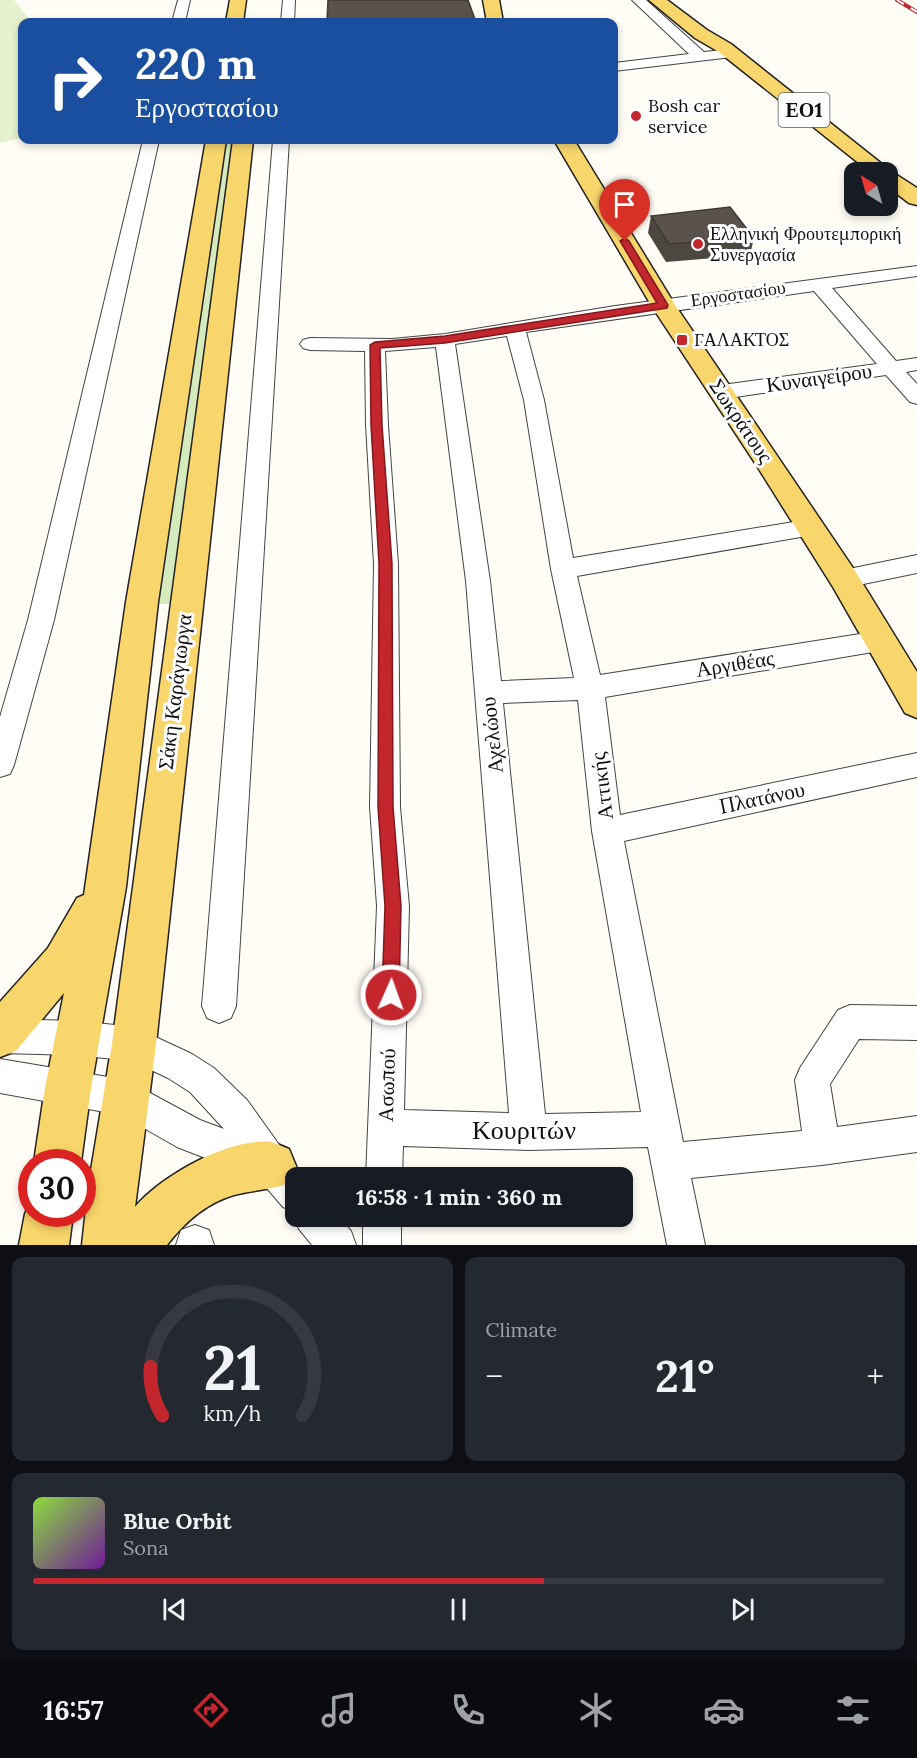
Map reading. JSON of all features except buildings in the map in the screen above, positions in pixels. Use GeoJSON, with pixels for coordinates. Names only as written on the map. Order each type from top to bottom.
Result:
{"type":"FeatureCollection","features":[{"type":"Feature","properties":{"kind":"main road"},"geometry":{"type":"LineString","coordinates":[[236,18],[238,0]]}},
{"type":"Feature","properties":{"kind":"main road"},"geometry":{"type":"LineString","coordinates":[[491,0],[494,18]]}},
{"type":"Feature","properties":{"kind":"main road","name":"ΕΟ1"},"geometry":{"type":"LineString","coordinates":[[657,0],[701,34],[729,50],[869,162]]}},
{"type":"Feature","properties":{"kind":"main road","name":"ΕΟ1"},"geometry":{"type":"LineString","coordinates":[[676,0],[717,32],[729,50]]}},
{"type":"Feature","properties":{"kind":"main road","name":"Σάκη Καράγιωργα"},"geometry":{"type":"LineString","coordinates":[[59,1149],[68,1088],[106,887],[142,602],[215,144]]}},
{"type":"Feature","properties":{"kind":"main road","name":"Σάκη Καράγιωργα"},"geometry":{"type":"LineString","coordinates":[[107,1245],[134,1044],[243,144]]}},
{"type":"Feature","properties":{"kind":"main road","name":"Σωκράτους"},"geometry":{"type":"LineString","coordinates":[[566,144],[663,305],[812,527],[917,703]]}},
{"type":"Feature","properties":{"kind":"main road"},"geometry":{"type":"LineString","coordinates":[[898,184],[917,198]]}},
{"type":"Feature","properties":{"kind":"main road"},"geometry":{"type":"LineString","coordinates":[[0,1035],[63,963],[106,887]]}},
{"type":"Feature","properties":{"kind":"main road"},"geometry":{"type":"LineString","coordinates":[[140,1245],[151,1227],[180,1197],[207,1180],[242,1167],[284,1180]]}},
{"type":"Feature","properties":{"kind":"main road"},"geometry":{"type":"LineString","coordinates":[[44,1245],[47,1227]]}},
{"type":"Feature","properties":{"kind":"street"},"geometry":{"type":"LineString","coordinates":[[180,18],[184,0]]}},
{"type":"Feature","properties":{"kind":"street"},"geometry":{"type":"LineString","coordinates":[[288,18],[289,0]]}},
{"type":"Feature","properties":{"kind":"street"},"geometry":{"type":"LineString","coordinates":[[638,0],[701,57]]}},
{"type":"Feature","properties":{"kind":"street"},"geometry":{"type":"LineString","coordinates":[[618,67],[701,57],[729,50]]}},
{"type":"Feature","properties":{"kind":"street"},"geometry":{"type":"LineString","coordinates":[[0,765],[41,620],[150,144]]}},
{"type":"Feature","properties":{"kind":"street"},"geometry":{"type":"LineString","coordinates":[[219,1006],[281,144]]}},
{"type":"Feature","properties":{"kind":"street","name":"Εργοστασίου"},"geometry":{"type":"LineString","coordinates":[[310,344],[375,345],[445,340],[663,305],[917,271]]}},
{"type":"Feature","properties":{"kind":"street"},"geometry":{"type":"LineString","coordinates":[[817,283],[917,398]]}},
{"type":"Feature","properties":{"kind":"street","name":"Αττικής"},"geometry":{"type":"LineString","coordinates":[[515,327],[536,411],[563,568],[590,688],[607,831],[686,1245]]}},
{"type":"Feature","properties":{"kind":"street","name":"Αχελώου"},"geometry":{"type":"LineString","coordinates":[[445,340],[478,581],[529,1131]]}},
{"type":"Feature","properties":{"kind":"street","name":"Ασωπού"},"geometry":{"type":"LineString","coordinates":[[375,345],[377,425],[386,564],[385,807],[393,906],[384,1167]]}},
{"type":"Feature","properties":{"kind":"street","name":"Κυναιγείρου"},"geometry":{"type":"LineString","coordinates":[[722,392],[917,364]]}},
{"type":"Feature","properties":{"kind":"street"},"geometry":{"type":"LineString","coordinates":[[563,568],[812,527]]}},
{"type":"Feature","properties":{"kind":"street"},"geometry":{"type":"LineString","coordinates":[[844,579],[917,564]]}},
{"type":"Feature","properties":{"kind":"street","name":"Αργιθέας"},"geometry":{"type":"LineString","coordinates":[[487,693],[590,688],[879,640]]}},
{"type":"Feature","properties":{"kind":"street","name":"Πλατάνου"},"geometry":{"type":"LineString","coordinates":[[607,831],[917,765]]}},
{"type":"Feature","properties":{"kind":"street"},"geometry":{"type":"LineString","coordinates":[[822,1147],[812,1080],[850,1022],[917,1023]]}},
{"type":"Feature","properties":{"kind":"street"},"geometry":{"type":"LineString","coordinates":[[0,1035],[77,1038],[134,1044],[180,1066],[202,1080],[234,1113],[284,1180]]}},
{"type":"Feature","properties":{"kind":"street"},"geometry":{"type":"LineString","coordinates":[[0,1076],[126,1098],[190,1134],[284,1180]]}},
{"type":"Feature","properties":{"kind":"street","name":"Κουριτών"},"geometry":{"type":"LineString","coordinates":[[385,1127],[529,1131],[666,1146],[822,1147],[917,1134]]}},
{"type":"Feature","properties":{"kind":"street"},"geometry":{"type":"LineString","coordinates":[[321,1227],[337,1245]]}},
{"type":"Feature","properties":{"kind":"street"},"geometry":{"type":"LineString","coordinates":[[382,1227],[382,1245]]}},
{"type":"Feature","properties":{"kind":"green space"},"geometry":{"type":"Polygon","coordinates":[[[0,0],[14,0],[28,18],[18,18],[18,139],[0,143],[0,0]]]}},
{"type":"Feature","properties":{"kind":"green space"},"geometry":{"type":"Polygon","coordinates":[[[224,144],[231,144],[171,604],[157,604],[224,144]]]}},
{"type":"Feature","properties":{"kind":"railway"},"geometry":{"type":"LineString","coordinates":[[897,0],[917,12]]}},
{"type":"Feature","properties":{"kind":"place","name":"Bosh car service"},"geometry":{"type":"Point","coordinates":[636,116]}},
{"type":"Feature","properties":{"kind":"place","name":"Ελληνική Φρουτεμπορική Συνεργασία"},"geometry":{"type":"Point","coordinates":[698,244]}},
{"type":"Feature","properties":{"kind":"place","name":"ΓΑΛΑΚΤΟΣ"},"geometry":{"type":"Point","coordinates":[682,340]}},
{"type":"Feature","properties":{"kind":"route"},"geometry":{"type":"LineString","coordinates":[[391,995],[392,874],[385,807],[387,759],[386,564],[377,425],[375,345],[445,340],[663,305],[625,241]]}}]}
